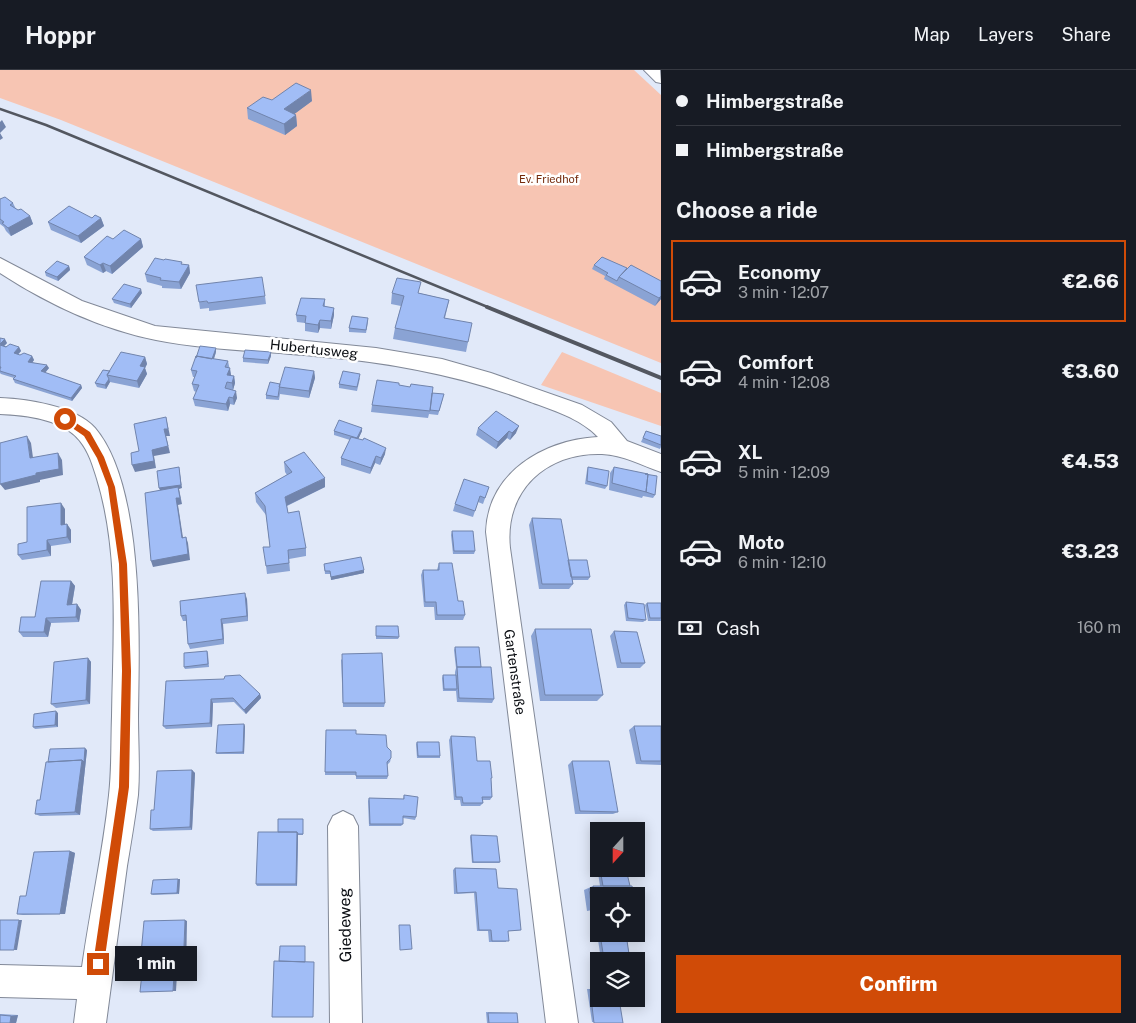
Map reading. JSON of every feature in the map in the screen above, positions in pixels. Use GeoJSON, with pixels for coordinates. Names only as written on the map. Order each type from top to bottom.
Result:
{"type":"FeatureCollection","features":[{"type":"Feature","properties":{"kind":"street"},"geometry":{"type":"LineString","coordinates":[[651,70],[661,79]]}},
{"type":"Feature","properties":{"kind":"street","name":"Hubertusweg"},"geometry":{"type":"LineString","coordinates":[[0,264],[44,290],[100,314],[155,333],[362,354],[408,360],[464,372],[517,388],[582,413],[609,431],[620,448]]}},
{"type":"Feature","properties":{"kind":"street"},"geometry":{"type":"LineString","coordinates":[[0,406],[14,406],[35,410],[65,419],[87,434],[100,457],[111,487],[123,564],[126,671],[124,787],[90,1023]]}},
{"type":"Feature","properties":{"kind":"street","name":"Gartenstraße"},"geometry":{"type":"LineString","coordinates":[[562,1023],[497,537],[498,516],[512,486],[529,469],[546,457],[567,450],[592,447],[620,448],[661,463]]}},
{"type":"Feature","properties":{"kind":"street","name":"Giedeweg"},"geometry":{"type":"LineString","coordinates":[[343,826],[346,1023]]}},
{"type":"Feature","properties":{"kind":"street"},"geometry":{"type":"LineString","coordinates":[[0,981],[95,984]]}},
{"type":"Feature","properties":{"kind":"green space","name":"Ev. Friedhof"},"geometry":{"type":"Polygon","coordinates":[[[0,70],[634,70],[661,95],[661,363],[61,120],[0,98],[0,70]]]}},
{"type":"Feature","properties":{"kind":"green space"},"geometry":{"type":"Polygon","coordinates":[[[562,352],[661,393],[661,426],[541,385],[562,352]]]}},
{"type":"Feature","properties":{"kind":"building"},"geometry":{"type":"Polygon","coordinates":[[[296,83],[311,90],[284,109],[296,115],[284,124],[247,108],[263,97],[272,100],[296,83]]]}},
{"type":"Feature","properties":{"kind":"building"},"geometry":{"type":"Polygon","coordinates":[[[5,197],[13,203],[10,205],[18,210],[21,209],[30,216],[8,228],[0,219],[0,199],[5,197]]]}},
{"type":"Feature","properties":{"kind":"building"},"geometry":{"type":"Polygon","coordinates":[[[69,206],[92,218],[95,215],[101,218],[78,236],[48,222],[69,206]]]}},
{"type":"Feature","properties":{"kind":"building"},"geometry":{"type":"Polygon","coordinates":[[[124,230],[141,239],[110,266],[103,263],[100,265],[84,257],[107,236],[113,239],[124,230]]]}},
{"type":"Feature","properties":{"kind":"building"},"geometry":{"type":"Polygon","coordinates":[[[602,257],[627,268],[617,281],[594,265],[602,257]]]}},
{"type":"Feature","properties":{"kind":"building"},"geometry":{"type":"Polygon","coordinates":[[[155,258],[182,262],[181,264],[189,265],[179,282],[160,280],[161,278],[145,274],[155,258]]]}},
{"type":"Feature","properties":{"kind":"building"},"geometry":{"type":"Polygon","coordinates":[[[57,261],[69,266],[57,277],[45,272],[57,261]]]}},
{"type":"Feature","properties":{"kind":"building"},"geometry":{"type":"Polygon","coordinates":[[[631,265],[661,281],[661,296],[659,298],[619,277],[631,265]]]}},
{"type":"Feature","properties":{"kind":"building"},"geometry":{"type":"Polygon","coordinates":[[[262,277],[265,296],[208,303],[207,301],[199,302],[196,285],[262,277]]]}},
{"type":"Feature","properties":{"kind":"building"},"geometry":{"type":"Polygon","coordinates":[[[397,278],[421,282],[418,293],[449,300],[444,318],[472,323],[468,342],[395,328],[404,296],[392,293],[397,278]]]}},
{"type":"Feature","properties":{"kind":"building"},"geometry":{"type":"Polygon","coordinates":[[[124,284],[141,289],[130,304],[112,299],[124,284]]]}},
{"type":"Feature","properties":{"kind":"building"},"geometry":{"type":"Polygon","coordinates":[[[301,298],[325,299],[323,306],[334,308],[331,321],[320,320],[318,325],[305,323],[306,316],[296,315],[301,298]]]}},
{"type":"Feature","properties":{"kind":"building"},"geometry":{"type":"Polygon","coordinates":[[[352,316],[368,318],[366,330],[349,328],[352,316]]]}},
{"type":"Feature","properties":{"kind":"building"},"geometry":{"type":"Polygon","coordinates":[[[10,344],[19,347],[14,353],[20,355],[24,353],[32,356],[28,362],[47,365],[41,371],[81,385],[71,398],[13,379],[16,376],[0,371],[0,345],[6,347],[10,344]]]}},
{"type":"Feature","properties":{"kind":"building"},"geometry":{"type":"Polygon","coordinates":[[[200,346],[216,348],[212,359],[197,356],[200,346]]]}},
{"type":"Feature","properties":{"kind":"building"},"geometry":{"type":"Polygon","coordinates":[[[245,350],[271,352],[268,360],[243,358],[245,350]]]}},
{"type":"Feature","properties":{"kind":"building"},"geometry":{"type":"Polygon","coordinates":[[[121,352],[145,357],[140,366],[145,367],[137,381],[107,375],[121,352]]]}},
{"type":"Feature","properties":{"kind":"building"},"geometry":{"type":"Polygon","coordinates":[[[196,356],[228,361],[225,367],[230,368],[227,375],[234,376],[232,383],[227,382],[225,388],[236,391],[233,398],[229,397],[226,404],[193,399],[199,385],[192,384],[197,371],[191,370],[196,356]]]}},
{"type":"Feature","properties":{"kind":"building"},"geometry":{"type":"Polygon","coordinates":[[[285,367],[314,371],[309,391],[279,387],[285,367]]]}},
{"type":"Feature","properties":{"kind":"building"},"geometry":{"type":"Polygon","coordinates":[[[103,370],[110,371],[107,375],[109,379],[105,385],[95,383],[103,370]]]}},
{"type":"Feature","properties":{"kind":"building"},"geometry":{"type":"Polygon","coordinates":[[[343,371],[360,374],[357,387],[339,384],[343,371]]]}},
{"type":"Feature","properties":{"kind":"building"},"geometry":{"type":"Polygon","coordinates":[[[377,380],[399,383],[399,385],[410,387],[411,384],[433,387],[430,411],[372,405],[377,380]]]}},
{"type":"Feature","properties":{"kind":"building"},"geometry":{"type":"Polygon","coordinates":[[[270,382],[280,384],[278,397],[266,395],[270,382]]]}},
{"type":"Feature","properties":{"kind":"building"},"geometry":{"type":"Polygon","coordinates":[[[432,393],[444,394],[439,411],[430,410],[432,393]]]}},
{"type":"Feature","properties":{"kind":"building"},"geometry":{"type":"Polygon","coordinates":[[[496,411],[519,426],[512,433],[509,431],[498,442],[478,428],[496,411]]]}},
{"type":"Feature","properties":{"kind":"building"},"geometry":{"type":"Polygon","coordinates":[[[166,417],[168,429],[164,429],[168,446],[152,450],[154,461],[132,465],[131,453],[139,451],[134,424],[166,417]]]}},
{"type":"Feature","properties":{"kind":"building"},"geometry":{"type":"Polygon","coordinates":[[[339,420],[362,428],[357,438],[334,431],[339,420]]]}},
{"type":"Feature","properties":{"kind":"building"},"geometry":{"type":"Polygon","coordinates":[[[646,431],[661,436],[661,445],[643,438],[646,431]]]}},
{"type":"Feature","properties":{"kind":"building"},"geometry":{"type":"Polygon","coordinates":[[[27,436],[30,458],[58,453],[59,469],[36,473],[36,475],[0,484],[0,443],[27,436]]]}},
{"type":"Feature","properties":{"kind":"building"},"geometry":{"type":"Polygon","coordinates":[[[351,437],[363,440],[364,438],[386,448],[381,458],[376,456],[371,468],[341,458],[351,437]]]}},
{"type":"Feature","properties":{"kind":"building"},"geometry":{"type":"Polygon","coordinates":[[[304,452],[325,478],[285,497],[288,513],[299,511],[306,548],[288,550],[289,563],[266,566],[263,547],[270,547],[265,506],[255,493],[292,472],[284,462],[304,452]]]}},
{"type":"Feature","properties":{"kind":"building"},"geometry":{"type":"Polygon","coordinates":[[[179,467],[181,485],[159,488],[157,471],[179,467]]]}},
{"type":"Feature","properties":{"kind":"building"},"geometry":{"type":"Polygon","coordinates":[[[588,467],[609,471],[607,486],[587,481],[588,467]]]}},
{"type":"Feature","properties":{"kind":"building"},"geometry":{"type":"Polygon","coordinates":[[[614,467],[648,474],[646,492],[612,483],[614,467]]]}},
{"type":"Feature","properties":{"kind":"building"},"geometry":{"type":"Polygon","coordinates":[[[648,474],[657,476],[655,495],[646,492],[648,474]]]}},
{"type":"Feature","properties":{"kind":"building"},"geometry":{"type":"Polygon","coordinates":[[[464,479],[489,487],[485,498],[480,496],[475,511],[455,504],[464,479]]]}},
{"type":"Feature","properties":{"kind":"building"},"geometry":{"type":"Polygon","coordinates":[[[178,487],[180,498],[176,498],[182,538],[186,537],[188,554],[151,561],[145,493],[178,487]]]}},
{"type":"Feature","properties":{"kind":"building"},"geometry":{"type":"Polygon","coordinates":[[[61,503],[61,525],[67,524],[67,537],[47,540],[47,550],[18,555],[18,544],[27,542],[27,507],[61,503]]]}},
{"type":"Feature","properties":{"kind":"building"},"geometry":{"type":"Polygon","coordinates":[[[532,518],[561,519],[573,584],[542,584],[532,518]]]}},
{"type":"Feature","properties":{"kind":"building"},"geometry":{"type":"Polygon","coordinates":[[[452,531],[473,531],[475,551],[454,551],[452,531]]]}},
{"type":"Feature","properties":{"kind":"building"},"geometry":{"type":"Polygon","coordinates":[[[361,557],[364,570],[331,577],[330,571],[325,571],[324,564],[361,557]]]}},
{"type":"Feature","properties":{"kind":"building"},"geometry":{"type":"Polygon","coordinates":[[[568,560],[587,560],[590,577],[571,577],[568,560]]]}},
{"type":"Feature","properties":{"kind":"building"},"geometry":{"type":"Polygon","coordinates":[[[439,563],[452,563],[458,601],[463,601],[465,615],[437,615],[436,602],[425,602],[423,570],[439,570],[439,563]]]}},
{"type":"Feature","properties":{"kind":"building"},"geometry":{"type":"Polygon","coordinates":[[[41,581],[71,581],[67,605],[77,604],[76,617],[46,618],[44,632],[19,632],[21,617],[35,617],[41,581]]]}},
{"type":"Feature","properties":{"kind":"building"},"geometry":{"type":"Polygon","coordinates":[[[245,593],[247,616],[221,619],[223,639],[188,644],[186,615],[181,616],[180,601],[245,593]]]}},
{"type":"Feature","properties":{"kind":"building"},"geometry":{"type":"Polygon","coordinates":[[[626,602],[644,604],[646,620],[628,618],[626,602]]]}},
{"type":"Feature","properties":{"kind":"building"},"geometry":{"type":"Polygon","coordinates":[[[647,603],[661,603],[661,618],[650,618],[647,603]]]}},
{"type":"Feature","properties":{"kind":"building"},"geometry":{"type":"Polygon","coordinates":[[[376,626],[398,626],[399,637],[376,636],[376,626]]]}},
{"type":"Feature","properties":{"kind":"building"},"geometry":{"type":"Polygon","coordinates":[[[535,629],[591,629],[603,695],[545,695],[535,629]]]}},
{"type":"Feature","properties":{"kind":"building"},"geometry":{"type":"Polygon","coordinates":[[[614,631],[637,632],[645,663],[621,663],[614,631]]]}},
{"type":"Feature","properties":{"kind":"building"},"geometry":{"type":"Polygon","coordinates":[[[455,647],[479,647],[481,667],[457,667],[455,647]]]}},
{"type":"Feature","properties":{"kind":"building"},"geometry":{"type":"Polygon","coordinates":[[[207,651],[208,664],[184,667],[184,653],[207,651]]]}},
{"type":"Feature","properties":{"kind":"building"},"geometry":{"type":"Polygon","coordinates":[[[382,653],[385,703],[343,703],[342,654],[382,653]]]}},
{"type":"Feature","properties":{"kind":"building"},"geometry":{"type":"Polygon","coordinates":[[[88,658],[86,700],[51,704],[54,662],[88,658]]]}},
{"type":"Feature","properties":{"kind":"building"},"geometry":{"type":"Polygon","coordinates":[[[457,667],[491,667],[494,699],[459,698],[457,667]]]}},
{"type":"Feature","properties":{"kind":"building"},"geometry":{"type":"Polygon","coordinates":[[[240,675],[260,694],[244,710],[233,698],[211,699],[210,723],[163,726],[166,681],[224,679],[225,676],[240,675]]]}},
{"type":"Feature","properties":{"kind":"building"},"geometry":{"type":"Polygon","coordinates":[[[443,675],[456,675],[457,689],[444,689],[443,675]]]}},
{"type":"Feature","properties":{"kind":"building"},"geometry":{"type":"Polygon","coordinates":[[[56,711],[55,725],[33,727],[34,714],[56,711]]]}},
{"type":"Feature","properties":{"kind":"building"},"geometry":{"type":"Polygon","coordinates":[[[244,724],[243,752],[216,753],[218,725],[244,724]]]}},
{"type":"Feature","properties":{"kind":"building"},"geometry":{"type":"Polygon","coordinates":[[[634,726],[661,726],[661,761],[641,761],[634,726]]]}},
{"type":"Feature","properties":{"kind":"building"},"geometry":{"type":"Polygon","coordinates":[[[326,730],[356,730],[356,734],[386,735],[387,747],[391,751],[391,758],[387,762],[388,776],[356,776],[356,772],[325,772],[326,730]]]}},
{"type":"Feature","properties":{"kind":"building"},"geometry":{"type":"Polygon","coordinates":[[[451,736],[475,737],[477,761],[490,761],[492,797],[482,797],[483,803],[463,803],[462,797],[456,797],[451,736]]]}},
{"type":"Feature","properties":{"kind":"building"},"geometry":{"type":"Polygon","coordinates":[[[417,742],[439,742],[440,756],[418,756],[417,742]]]}},
{"type":"Feature","properties":{"kind":"building"},"geometry":{"type":"Polygon","coordinates":[[[85,748],[84,762],[82,760],[48,762],[50,749],[85,748]]]}},
{"type":"Feature","properties":{"kind":"building"},"geometry":{"type":"Polygon","coordinates":[[[82,760],[75,812],[35,814],[37,800],[40,800],[46,762],[82,760]]]}},
{"type":"Feature","properties":{"kind":"building"},"geometry":{"type":"Polygon","coordinates":[[[572,761],[609,761],[618,812],[580,811],[572,761]]]}},
{"type":"Feature","properties":{"kind":"building"},"geometry":{"type":"Polygon","coordinates":[[[192,770],[190,827],[150,829],[151,810],[154,810],[157,771],[192,770]]]}},
{"type":"Feature","properties":{"kind":"building"},"geometry":{"type":"Polygon","coordinates":[[[404,795],[418,797],[416,817],[403,816],[403,824],[370,824],[369,798],[404,799],[404,795]]]}},
{"type":"Feature","properties":{"kind":"building"},"geometry":{"type":"Polygon","coordinates":[[[278,819],[303,819],[303,834],[298,834],[297,832],[278,832],[278,819]]]}},
{"type":"Feature","properties":{"kind":"building"},"geometry":{"type":"Polygon","coordinates":[[[258,832],[297,832],[296,884],[256,884],[258,832]]]}},
{"type":"Feature","properties":{"kind":"building"},"geometry":{"type":"Polygon","coordinates":[[[471,835],[497,836],[500,862],[473,862],[471,835]]]}},
{"type":"Feature","properties":{"kind":"building"},"geometry":{"type":"Polygon","coordinates":[[[70,851],[60,914],[17,914],[20,896],[26,896],[34,852],[70,851]]]}},
{"type":"Feature","properties":{"kind":"building"},"geometry":{"type":"Polygon","coordinates":[[[455,868],[496,869],[498,888],[517,889],[521,930],[508,931],[509,941],[492,941],[491,930],[479,930],[476,892],[457,893],[455,868]]]}},
{"type":"Feature","properties":{"kind":"building"},"geometry":{"type":"Polygon","coordinates":[[[602,878],[628,878],[630,886],[603,886],[602,878]]]}},
{"type":"Feature","properties":{"kind":"building"},"geometry":{"type":"Polygon","coordinates":[[[178,879],[177,893],[151,894],[153,880],[178,879]]]}},
{"type":"Feature","properties":{"kind":"building"},"geometry":{"type":"Polygon","coordinates":[[[593,886],[632,887],[593,887],[593,886]]]}},
{"type":"Feature","properties":{"kind":"building"},"geometry":{"type":"Polygon","coordinates":[[[0,920],[19,920],[14,950],[0,950],[0,920]]]}},
{"type":"Feature","properties":{"kind":"building"},"geometry":{"type":"Polygon","coordinates":[[[185,920],[183,974],[174,975],[173,991],[140,992],[144,953],[141,954],[144,921],[185,920]]]}},
{"type":"Feature","properties":{"kind":"building"},"geometry":{"type":"Polygon","coordinates":[[[399,925],[410,925],[412,949],[400,950],[399,925]]]}},
{"type":"Feature","properties":{"kind":"building"},"geometry":{"type":"Polygon","coordinates":[[[601,942],[627,942],[629,952],[603,952],[601,942]]]}},
{"type":"Feature","properties":{"kind":"building"},"geometry":{"type":"Polygon","coordinates":[[[280,946],[305,946],[305,962],[279,961],[280,946]]]}},
{"type":"Feature","properties":{"kind":"building"},"geometry":{"type":"Polygon","coordinates":[[[274,961],[314,962],[313,1017],[272,1017],[274,961]]]}},
{"type":"Feature","properties":{"kind":"building"},"geometry":{"type":"Polygon","coordinates":[[[592,1007],[620,1007],[623,1023],[594,1023],[592,1007]]]}},
{"type":"Feature","properties":{"kind":"building"},"geometry":{"type":"Polygon","coordinates":[[[488,1013],[517,1013],[518,1023],[489,1023],[488,1013]]]}},
{"type":"Feature","properties":{"kind":"building"},"geometry":{"type":"Polygon","coordinates":[[[0,1015],[11,1016],[10,1023],[0,1023],[0,1015]]]}},
{"type":"Feature","properties":{"kind":"railway"},"geometry":{"type":"LineString","coordinates":[[0,109],[46,125],[490,308]]}},
{"type":"Feature","properties":{"kind":"railway"},"geometry":{"type":"LineString","coordinates":[[487,307],[661,378]]}},
{"type":"Feature","properties":{"kind":"route"},"geometry":{"type":"LineString","coordinates":[[65,419],[87,434],[100,457],[111,487],[123,564],[126,671],[124,787],[98,964]]}}]}
